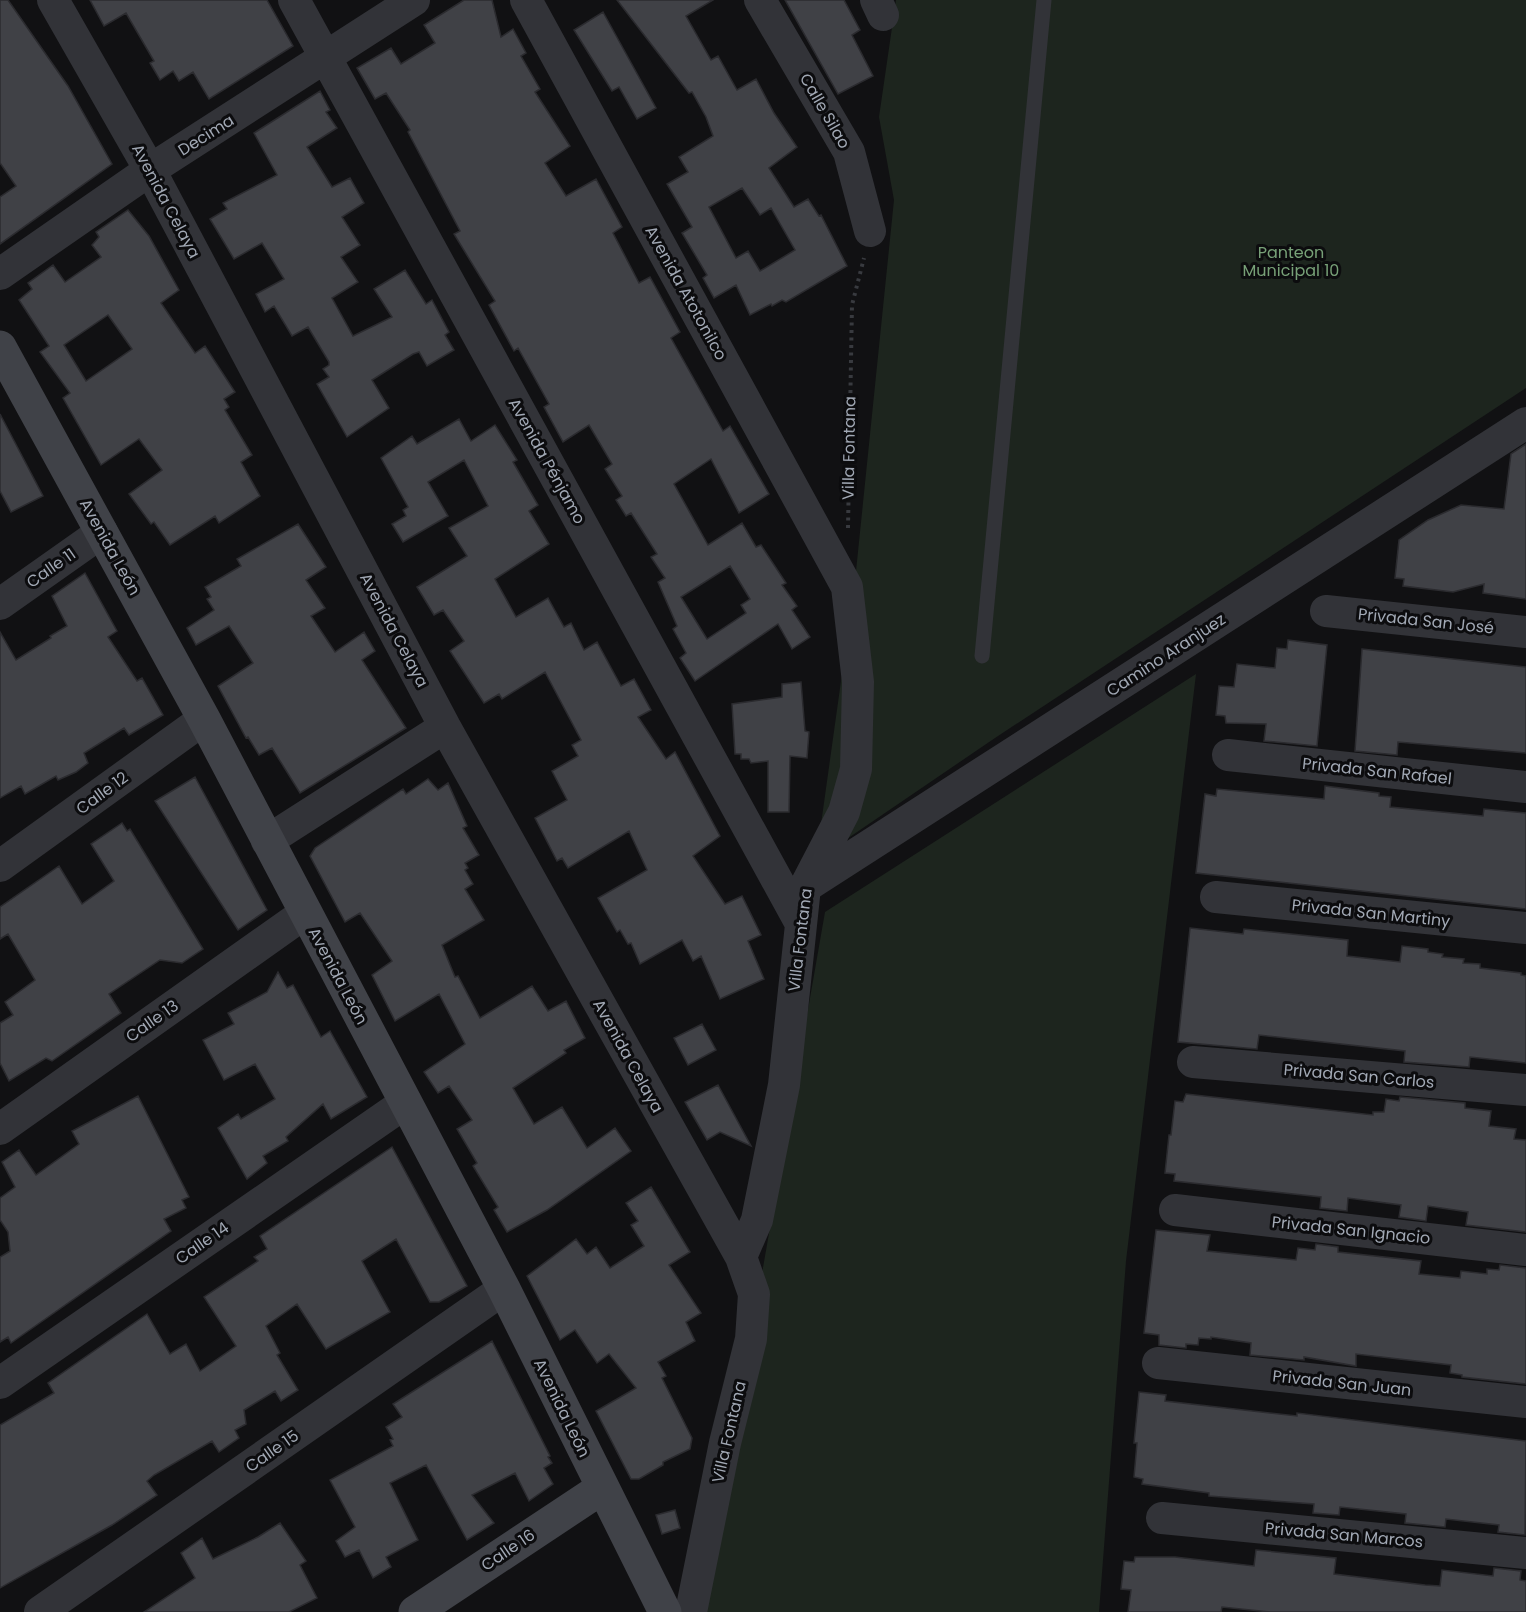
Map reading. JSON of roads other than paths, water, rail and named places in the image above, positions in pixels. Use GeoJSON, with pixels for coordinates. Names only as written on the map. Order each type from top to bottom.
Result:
{"type":"FeatureCollection","features":[{"type":"Feature","properties":{"kind":"street","name":"Avenida Celaya"},"geometry":{"type":"LineString","coordinates":[[53,0],[150,170],[445,728],[741,1257]]}},
{"type":"Feature","properties":{"kind":"street","name":"Avenida Pénjamo"},"geometry":{"type":"LineString","coordinates":[[294,0],[800,922]]}},
{"type":"Feature","properties":{"kind":"street","name":"Decima"},"geometry":{"type":"LineString","coordinates":[[0,274],[150,170],[414,0]]}},
{"type":"Feature","properties":{"kind":"street","name":"Avenida Atotonilco"},"geometry":{"type":"LineString","coordinates":[[526,0],[847,587]]}},
{"type":"Feature","properties":{"kind":"street","name":"Calle Silao"},"geometry":{"type":"LineString","coordinates":[[760,0],[849,152],[870,231]]}},
{"type":"Feature","properties":{"kind":"street","name":"Avenida León"},"geometry":{"type":"LineString","coordinates":[[0,347],[204,719],[504,1289],[665,1612]]}},
{"type":"Feature","properties":{"kind":"street","name":"Camino Aranjuez"},"geometry":{"type":"LineString","coordinates":[[805,887],[1526,423]]}},
{"type":"Feature","properties":{"kind":"street","name":"Calle 11"},"geometry":{"type":"LineString","coordinates":[[0,604],[102,532]]}},
{"type":"Feature","properties":{"kind":"street","name":"Villa Fontana"},"geometry":{"type":"LineString","coordinates":[[691,1612],[725,1443],[751,1339],[754,1294],[741,1257],[757,1220],[784,1085],[805,887],[844,812],[856,769],[858,682],[847,587]]}},
{"type":"Feature","properties":{"kind":"street","name":"Privada San José"},"geometry":{"type":"LineString","coordinates":[[1326,611],[1526,632]]}},
{"type":"Feature","properties":{"kind":"street","name":"Calle 12"},"geometry":{"type":"LineString","coordinates":[[0,866],[204,719]]}},
{"type":"Feature","properties":{"kind":"street"},"geometry":{"type":"LineString","coordinates":[[267,841],[445,728]]}},
{"type":"Feature","properties":{"kind":"street","name":"Privada San Rafael"},"geometry":{"type":"LineString","coordinates":[[1228,755],[1526,787]]}},
{"type":"Feature","properties":{"kind":"street","name":"Privada San Martiny"},"geometry":{"type":"LineString","coordinates":[[1216,897],[1526,928]]}},
{"type":"Feature","properties":{"kind":"street","name":"Calle 13"},"geometry":{"type":"LineString","coordinates":[[0,1129],[305,914]]}},
{"type":"Feature","properties":{"kind":"street","name":"Privada San Carlos"},"geometry":{"type":"LineString","coordinates":[[1193,1062],[1526,1089]]}},
{"type":"Feature","properties":{"kind":"street","name":"Calle 14"},"geometry":{"type":"LineString","coordinates":[[0,1383],[405,1103]]}},
{"type":"Feature","properties":{"kind":"street","name":"Privada San Ignacio"},"geometry":{"type":"LineString","coordinates":[[1175,1210],[1526,1250]]}},
{"type":"Feature","properties":{"kind":"street","name":"Calle 15"},"geometry":{"type":"LineString","coordinates":[[40,1612],[504,1289]]}},
{"type":"Feature","properties":{"kind":"street","name":"Privada San Juan"},"geometry":{"type":"LineString","coordinates":[[1158,1363],[1526,1402]]}},
{"type":"Feature","properties":{"kind":"street","name":"Calle 16"},"geometry":{"type":"LineString","coordinates":[[415,1612],[602,1488]]}},
{"type":"Feature","properties":{"kind":"street","name":"Privada San Marcos"},"geometry":{"type":"LineString","coordinates":[[1162,1518],[1526,1553]]}},
{"type":"Feature","properties":{"kind":"lane"},"geometry":{"type":"LineString","coordinates":[[982,656],[1044,0]]}},
{"type":"Feature","properties":{"kind":"park label","name":"Panteon Municipal 10"},"geometry":{"type":"Point","coordinates":[1291,261]}}]}
